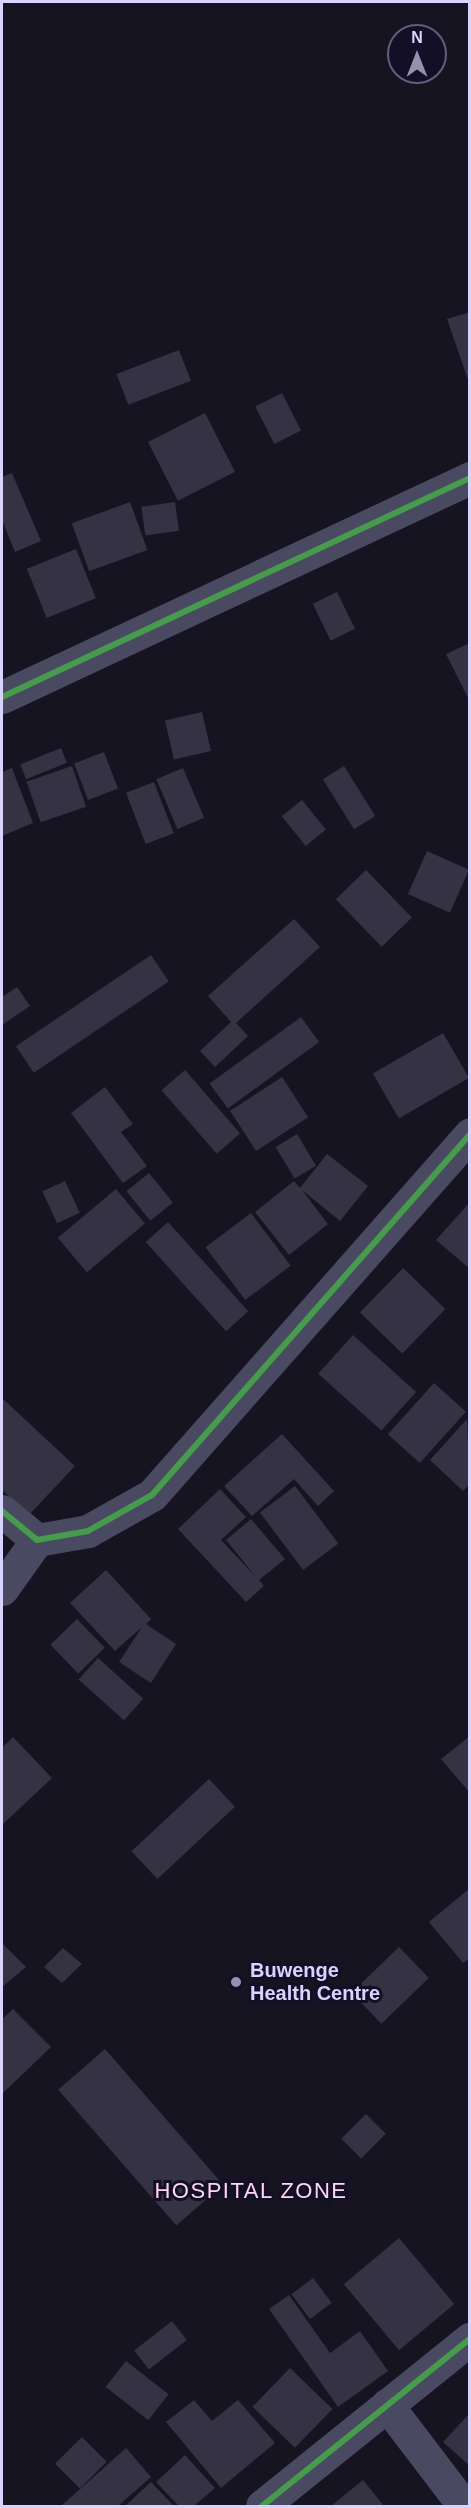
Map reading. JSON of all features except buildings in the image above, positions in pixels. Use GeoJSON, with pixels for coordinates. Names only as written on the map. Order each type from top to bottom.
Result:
{"type":"FeatureCollection","features":[{"type":"Feature","properties":{"kind":"street"},"geometry":{"type":"LineString","coordinates":[[2,697],[470,478]]}},
{"type":"Feature","properties":{"kind":"street"},"geometry":{"type":"LineString","coordinates":[[2,1589],[37,1540],[88,1531],[152,1495],[470,1134]]}},
{"type":"Feature","properties":{"kind":"street"},"geometry":{"type":"LineString","coordinates":[[2,1511],[37,1540]]}},
{"type":"Feature","properties":{"kind":"street"},"geometry":{"type":"LineString","coordinates":[[262,2506],[470,2339]]}},
{"type":"Feature","properties":{"kind":"street"},"geometry":{"type":"LineString","coordinates":[[387,2405],[464,2506]]}},
{"type":"Feature","properties":{"kind":"cycle path"},"geometry":{"type":"LineString","coordinates":[[2,697],[470,478]]}},
{"type":"Feature","properties":{"kind":"cycle path"},"geometry":{"type":"LineString","coordinates":[[2,1511],[37,1540],[88,1531],[152,1495],[470,1134]]}},
{"type":"Feature","properties":{"kind":"cycle path"},"geometry":{"type":"LineString","coordinates":[[262,2506],[470,2339]]}},
{"type":"Feature","properties":{"kind":"place","name":"Buwenge Health Centre"},"geometry":{"type":"Point","coordinates":[236,1982]}},
{"type":"Feature","properties":{"kind":"district","name":"HOSPITAL ZONE"},"geometry":{"type":"Point","coordinates":[251,2191]}}]}
